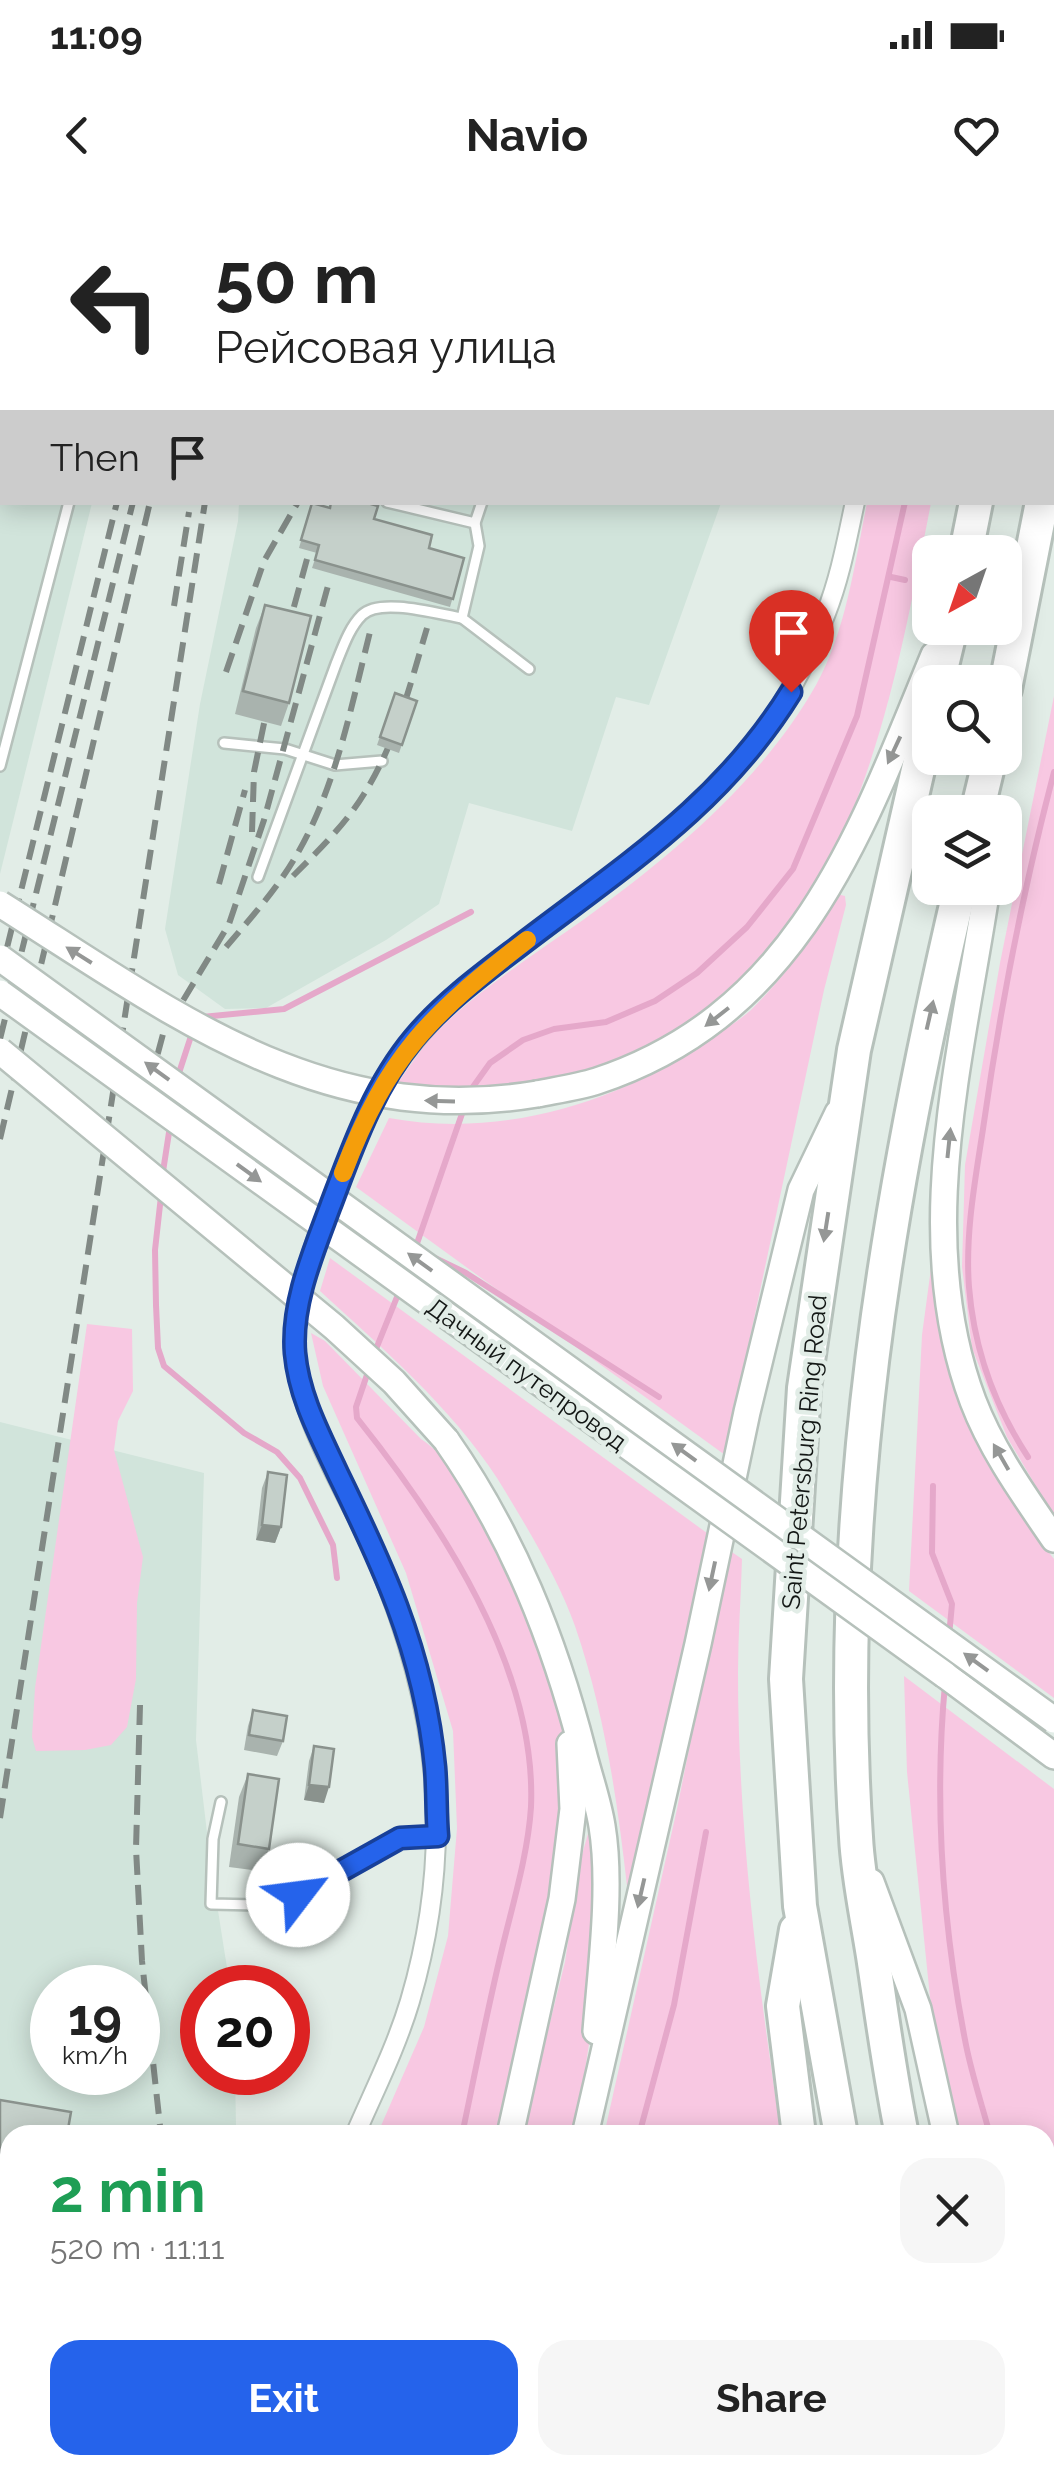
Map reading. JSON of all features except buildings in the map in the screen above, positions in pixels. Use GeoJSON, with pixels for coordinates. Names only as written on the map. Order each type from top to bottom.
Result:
{"type":"FeatureCollection","features":[{"type":"Feature","properties":{"kind":"highway"},"geometry":{"type":"LineString","coordinates":[[969,535],[975,505]]}},
{"type":"Feature","properties":{"kind":"highway"},"geometry":{"type":"LineString","coordinates":[[1010,665],[1041,505]]}},
{"type":"Feature","properties":{"kind":"highway","name":"Saint Petersburg Ring Road"},"geometry":{"type":"LineString","coordinates":[[839,2125],[800,1906],[786,1680],[804,1388],[846,1096],[917,775]]}},
{"type":"Feature","properties":{"kind":"highway"},"geometry":{"type":"LineString","coordinates":[[900,2125],[856,1842],[852,1656],[856,1521],[866,1387],[918,1064],[956,905]]}},
{"type":"Feature","properties":{"kind":"highway"},"geometry":{"type":"LineString","coordinates":[[798,2125],[783,2006],[800,1906]]}},
{"type":"Feature","properties":{"kind":"main road"},"geometry":{"type":"LineString","coordinates":[[0,904],[156,1004],[233,1045],[334,1085],[395,1098],[473,1102],[592,1083],[651,1059],[696,1032],[763,977],[797,938],[833,883],[940,645]]}},
{"type":"Feature","properties":{"kind":"main road"},"geometry":{"type":"LineString","coordinates":[[984,905],[954,1096],[943,1197],[946,1282],[962,1365],[974,1402],[996,1451],[1054,1539]]}},
{"type":"Feature","properties":{"kind":"main road","name":"Дачный путепровод"},"geometry":{"type":"LineString","coordinates":[[0,958],[1054,1720]]}},
{"type":"Feature","properties":{"kind":"main road","name":"Дачный путепровод"},"geometry":{"type":"LineString","coordinates":[[0,993],[1054,1756]]}},
{"type":"Feature","properties":{"kind":"main road"},"geometry":{"type":"LineString","coordinates":[[0,1051],[334,1327],[394,1382],[446,1440],[479,1488],[522,1569],[549,1633],[602,1828],[605,1920],[587,2125]]}},
{"type":"Feature","properties":{"kind":"main road"},"geometry":{"type":"LineString","coordinates":[[587,2125],[796,1208],[846,1096]]}},
{"type":"Feature","properties":{"kind":"main road"},"geometry":{"type":"LineString","coordinates":[[512,2125],[562,1899],[572,1809],[568,1694]]}},
{"type":"Feature","properties":{"kind":"main road"},"geometry":{"type":"LineString","coordinates":[[856,1842],[918,2009],[944,2125]]}},
{"type":"Feature","properties":{"kind":"street"},"geometry":{"type":"LineString","coordinates":[[359,2125],[394,2048],[430,1916],[438,1836],[432,1742],[416,1664],[397,1606],[313,1422],[300,1381],[295,1351],[296,1319],[305,1280],[367,1114],[412,1040],[472,982],[702,804],[730,776],[774,720],[805,664],[828,609],[854,505]]}},
{"type":"Feature","properties":{"kind":"lane"},"geometry":{"type":"LineString","coordinates":[[0,766],[68,505]]}},
{"type":"Feature","properties":{"kind":"lane"},"geometry":{"type":"LineString","coordinates":[[400,505],[475,523]]}},
{"type":"Feature","properties":{"kind":"lane"},"geometry":{"type":"LineString","coordinates":[[462,618],[479,546],[475,523],[481,505]]}},
{"type":"Feature","properties":{"kind":"lane"},"geometry":{"type":"LineString","coordinates":[[258,877],[336,664],[364,612],[380,605],[462,618],[529,669]]}},
{"type":"Feature","properties":{"kind":"lane"},"geometry":{"type":"LineString","coordinates":[[224,743],[285,750],[334,766],[382,761]]}},
{"type":"Feature","properties":{"kind":"lane"},"geometry":{"type":"LineString","coordinates":[[221,1802],[213,1840],[211,1904],[260,1905],[298,1895],[400,1838],[438,1836]]}},
{"type":"Feature","properties":{"kind":"shaded area"},"geometry":{"type":"Polygon","coordinates":[[[0,505],[92,505],[0,874],[0,505]]]}},
{"type":"Feature","properties":{"kind":"shaded area"},"geometry":{"type":"Polygon","coordinates":[[[239,505],[720,505],[649,705],[616,697],[572,831],[469,803],[439,904],[386,940],[266,1008],[225,1009],[178,975],[165,929],[200,704],[239,505]]]}},
{"type":"Feature","properties":{"kind":"shaded area"},"geometry":{"type":"Polygon","coordinates":[[[867,505],[931,505],[924,535],[912,535],[912,596],[899,659],[878,737],[851,813],[817,884],[773,948],[717,1003],[648,1048],[591,1072],[509,1090],[397,1084],[428,1041],[462,1008],[649,870],[742,785],[794,720],[816,685],[835,642],[867,505]]]}},
{"type":"Feature","properties":{"kind":"shaded area"},"geometry":{"type":"Polygon","coordinates":[[[1054,696],[1054,1517],[1007,1437],[972,1348],[962,1267],[965,1165],[1012,905],[1022,905],[1022,854],[1054,696]]]}},
{"type":"Feature","properties":{"kind":"shaded area"},"geometry":{"type":"Polygon","coordinates":[[[837,894],[845,896],[846,905],[824,990],[725,1455],[356,1187],[389,1118],[432,1123],[517,1119],[600,1097],[678,1060],[742,1017],[764,997],[809,941],[837,894]]]}},
{"type":"Feature","properties":{"kind":"shaded area"},"geometry":{"type":"Polygon","coordinates":[[[934,1246],[980,1444],[1026,1523],[1054,1559],[1054,1698],[909,1591],[922,1335],[934,1246]]]}},
{"type":"Feature","properties":{"kind":"shaded area"},"geometry":{"type":"Polygon","coordinates":[[[330,1258],[711,1536],[632,1884],[627,1886],[602,1722],[575,1626],[560,1589],[497,1478],[459,1427],[320,1291],[330,1258]]]}},
{"type":"Feature","properties":{"kind":"shaded area"},"geometry":{"type":"Polygon","coordinates":[[[87,1324],[132,1329],[133,1391],[118,1421],[114,1450],[143,1557],[137,1603],[136,1679],[127,1727],[111,1745],[36,1751],[32,1737],[35,1688],[87,1324]]]}},
{"type":"Feature","properties":{"kind":"shaded area"},"geometry":{"type":"Polygon","coordinates":[[[311,1333],[325,1341],[446,1462],[467,1489],[523,1599],[559,1713],[566,1768],[562,1836],[498,2125],[381,2125],[424,2027],[448,1936],[457,1828],[453,1731],[406,1573],[323,1386],[311,1333]]]}},
{"type":"Feature","properties":{"kind":"shaded area"},"geometry":{"type":"Polygon","coordinates":[[[0,1422],[204,1473],[196,1740],[227,1965],[180,1965],[180,2095],[235,2095],[236,2125],[0,2125],[0,1422]]]}},
{"type":"Feature","properties":{"kind":"shaded area"},"geometry":{"type":"Polygon","coordinates":[[[729,1550],[742,1559],[738,1673],[741,1789],[757,1962],[780,2125],[606,2125],[677,1809],[729,1550]]]}},
{"type":"Feature","properties":{"kind":"shaded area"},"geometry":{"type":"Polygon","coordinates":[[[904,1676],[1054,1789],[1054,2125],[953,2125],[940,2095],[907,1772],[904,1676]]]}},
{"type":"Feature","properties":{"kind":"shaded area"},"geometry":{"type":"Polygon","coordinates":[[[589,1830],[598,1834],[591,2031],[577,2125],[524,2125],[565,1962],[580,1862],[589,1830]]]}},
{"type":"Feature","properties":{"kind":"waterway"},"geometry":{"type":"LineString","coordinates":[[470,1091],[490,1063],[523,1040],[554,1029],[606,1022],[655,1001],[697,973],[747,927],[793,869],[857,716],[904,505]]}},
{"type":"Feature","properties":{"kind":"waterway"},"geometry":{"type":"LineString","coordinates":[[891,577],[905,580]]}},
{"type":"Feature","properties":{"kind":"waterway"},"geometry":{"type":"LineString","coordinates":[[1028,1457],[1005,1417],[981,1354],[969,1287],[968,1247],[1005,994],[1054,772]]}},
{"type":"Feature","properties":{"kind":"waterway"},"geometry":{"type":"LineString","coordinates":[[202,1017],[284,1009],[471,912]]}},
{"type":"Feature","properties":{"kind":"waterway"},"geometry":{"type":"LineString","coordinates":[[177,1079],[193,1030]]}},
{"type":"Feature","properties":{"kind":"waterway"},"geometry":{"type":"LineString","coordinates":[[414,1252],[464,1108]]}},
{"type":"Feature","properties":{"kind":"waterway"},"geometry":{"type":"LineString","coordinates":[[162,1178],[170,1126]]}},
{"type":"Feature","properties":{"kind":"waterway"},"geometry":{"type":"LineString","coordinates":[[161,1196],[155,1250],[158,1348],[164,1366],[244,1433],[277,1452],[300,1478],[333,1545],[337,1578]]}},
{"type":"Feature","properties":{"kind":"waterway"},"geometry":{"type":"LineString","coordinates":[[435,1258],[466,1273],[659,1397]]}},
{"type":"Feature","properties":{"kind":"waterway"},"geometry":{"type":"LineString","coordinates":[[374,1354],[399,1292]]}},
{"type":"Feature","properties":{"kind":"waterway"},"geometry":{"type":"LineString","coordinates":[[370,1366],[356,1407],[357,1418],[420,1503],[477,1599],[518,1702],[529,1754],[531,1807],[527,1843],[464,2125]]}},
{"type":"Feature","properties":{"kind":"waterway"},"geometry":{"type":"LineString","coordinates":[[933,1486],[932,1553],[952,1604],[949,1636]]}},
{"type":"Feature","properties":{"kind":"waterway"},"geometry":{"type":"LineString","coordinates":[[945,1684],[940,1774],[946,1911],[966,2045],[987,2125]]}},
{"type":"Feature","properties":{"kind":"waterway"},"geometry":{"type":"LineString","coordinates":[[642,2125],[674,2005],[706,1832]]}},
{"type":"Feature","properties":{"kind":"railway"},"geometry":{"type":"LineString","coordinates":[[0,976],[116,505]]}},
{"type":"Feature","properties":{"kind":"railway"},"geometry":{"type":"LineString","coordinates":[[0,1039],[132,505]]}},
{"type":"Feature","properties":{"kind":"railway"},"geometry":{"type":"LineString","coordinates":[[0,1139],[149,505]]}},
{"type":"Feature","properties":{"kind":"railway"},"geometry":{"type":"LineString","coordinates":[[0,1818],[205,505]]}},
{"type":"Feature","properties":{"kind":"railway"},"geometry":{"type":"LineString","coordinates":[[226,672],[264,561],[296,505]]}},
{"type":"Feature","properties":{"kind":"railway"},"geometry":{"type":"LineString","coordinates":[[174,606],[189,512]]}},
{"type":"Feature","properties":{"kind":"railway"},"geometry":{"type":"LineString","coordinates":[[286,636],[307,559]]}},
{"type":"Feature","properties":{"kind":"railway"},"geometry":{"type":"LineString","coordinates":[[150,1083],[163,1034],[229,924],[264,820],[329,582]]}},
{"type":"Feature","properties":{"kind":"railway"},"geometry":{"type":"LineString","coordinates":[[226,947],[280,880],[310,829],[342,743],[372,624]]}},
{"type":"Feature","properties":{"kind":"railway"},"geometry":{"type":"LineString","coordinates":[[293,876],[331,837],[375,775],[401,713],[427,628]]}},
{"type":"Feature","properties":{"kind":"railway"},"geometry":{"type":"LineString","coordinates":[[252,832],[254,772],[270,694]]}},
{"type":"Feature","properties":{"kind":"railway"},"geometry":{"type":"LineString","coordinates":[[219,884],[245,790]]}},
{"type":"Feature","properties":{"kind":"railway"},"geometry":{"type":"LineString","coordinates":[[140,1705],[136,1849],[142,1961],[160,2125]]}},
{"type":"Feature","properties":{"kind":"slow traffic"},"geometry":{"type":"LineString","coordinates":[[343,1173],[380,1088],[412,1040],[472,982],[527,940]]}},
{"type":"Feature","properties":{"kind":"route"},"geometry":{"type":"LineString","coordinates":[[298,1895],[400,1838],[438,1836],[432,1742],[416,1664],[397,1606],[313,1422],[295,1351],[296,1319],[305,1280],[344,1168],[380,1088],[432,1018],[472,982],[702,804],[754,748],[791,692]]}}]}
